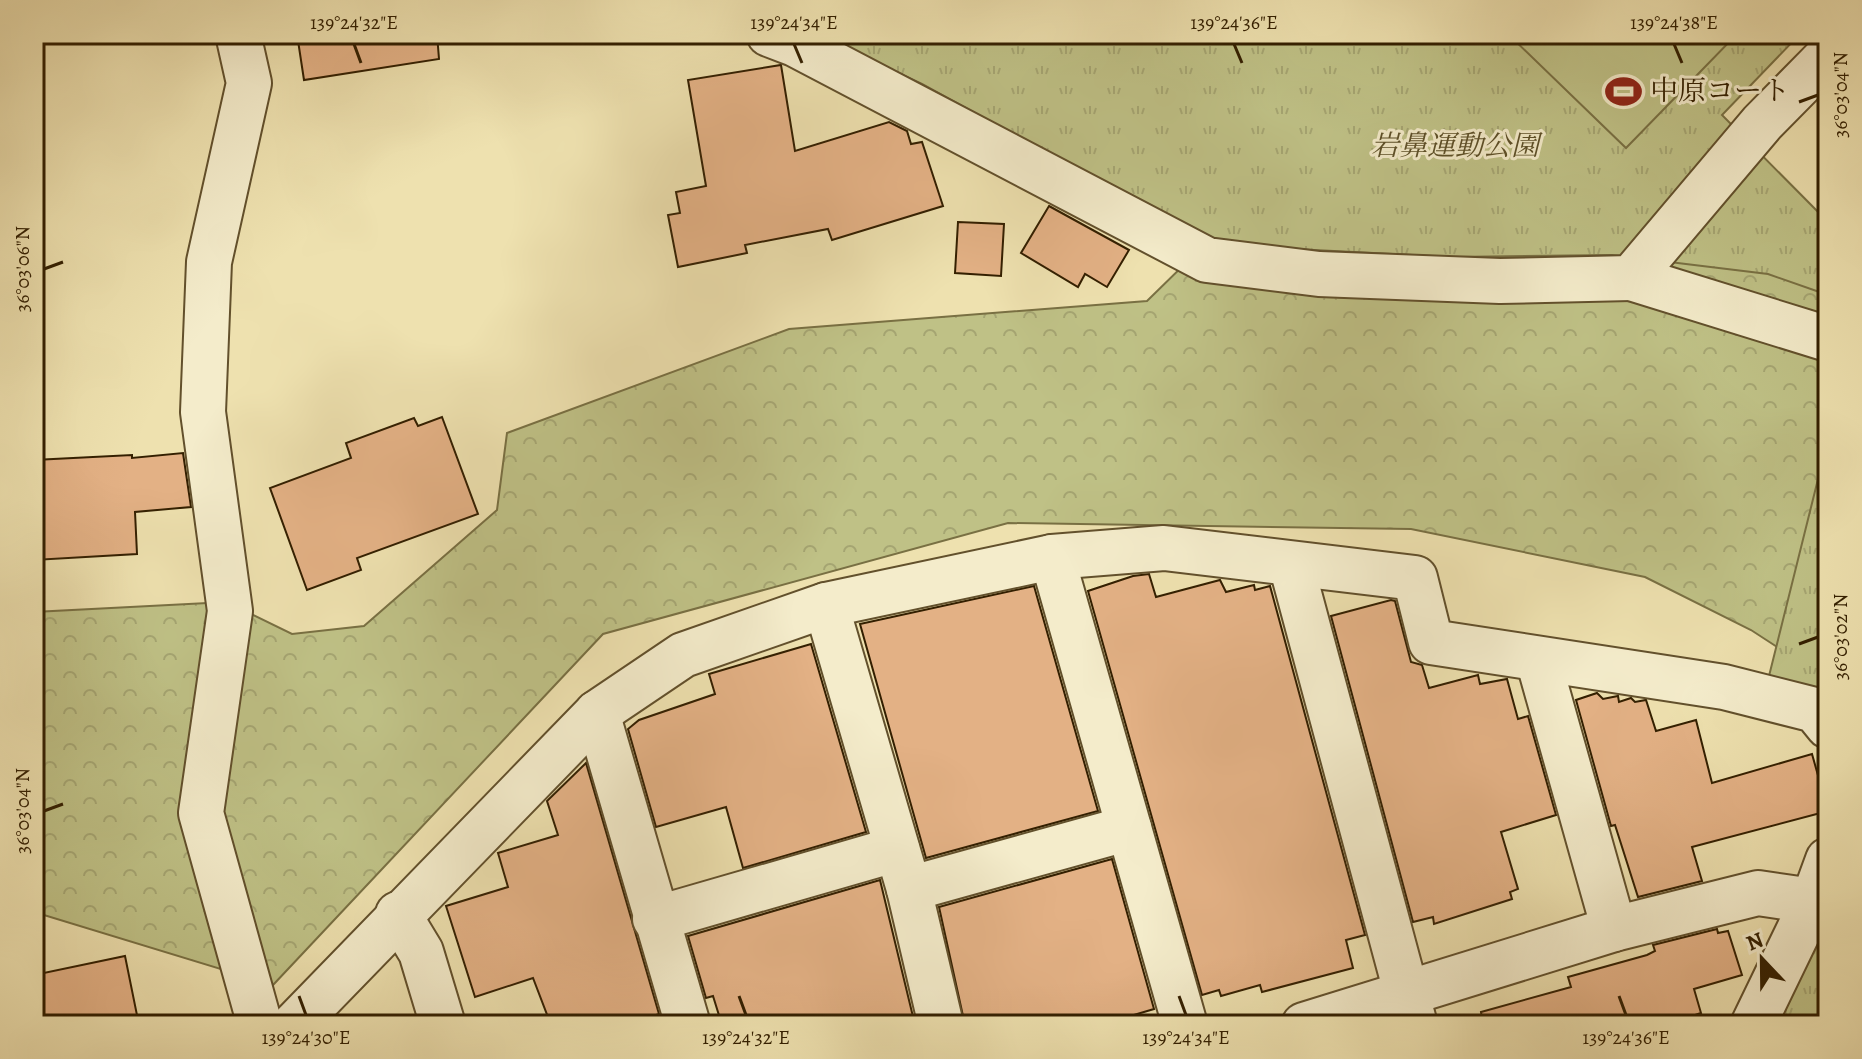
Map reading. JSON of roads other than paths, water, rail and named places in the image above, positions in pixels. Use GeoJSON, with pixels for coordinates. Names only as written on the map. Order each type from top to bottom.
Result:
{"type":"FeatureCollection","features":[{"type":"Feature","properties":{"kind":"street"},"geometry":{"type":"LineString","coordinates":[[238,34],[249,83],[209,262],[203,412],[230,611],[201,813],[260,1025]]}},
{"type":"Feature","properties":{"kind":"street"},"geometry":{"type":"LineString","coordinates":[[769,34],[795,44],[1207,260],[1319,274],[1500,281],[1631,278],[1828,339]]}},
{"type":"Feature","properties":{"kind":"street"},"geometry":{"type":"LineString","coordinates":[[1631,278],[1762,123],[1828,56]]}},
{"type":"Feature","properties":{"kind":"street"},"geometry":{"type":"LineString","coordinates":[[294,1025],[398,914],[597,713],[683,655],[826,605],[1052,557],[1164,548],[1415,578],[1431,642],[1724,687],[1815,710],[1828,726]]}},
{"type":"Feature","properties":{"kind":"street"},"geometry":{"type":"LineString","coordinates":[[1052,557],[1185,1025]]}},
{"type":"Feature","properties":{"kind":"street"},"geometry":{"type":"LineString","coordinates":[[1291,564],[1411,1010]]}},
{"type":"Feature","properties":{"kind":"street"},"geometry":{"type":"LineString","coordinates":[[826,605],[903,869],[941,1025]]}},
{"type":"Feature","properties":{"kind":"street"},"geometry":{"type":"LineString","coordinates":[[1538,659],[1614,929]]}},
{"type":"Feature","properties":{"kind":"street"},"geometry":{"type":"LineString","coordinates":[[597,713],[688,1025]]}},
{"type":"Feature","properties":{"kind":"street"},"geometry":{"type":"LineString","coordinates":[[655,919],[1129,828]]}},
{"type":"Feature","properties":{"kind":"street"},"geometry":{"type":"LineString","coordinates":[[1753,1025],[1813,901],[1828,860]]}},
{"type":"Feature","properties":{"kind":"street"},"geometry":{"type":"LineString","coordinates":[[1304,1025],[1411,1010],[1614,929],[1758,893],[1813,901]]}},
{"type":"Feature","properties":{"kind":"street"},"geometry":{"type":"LineString","coordinates":[[398,914],[421,952],[443,1025]]}},
{"type":"Feature","properties":{"kind":"place","name":"中原コート"},"geometry":{"type":"Point","coordinates":[1624,91]}},
{"type":"Feature","properties":{"kind":"park label","name":"岩鼻運動公園"},"geometry":{"type":"Point","coordinates":[1455,146]}}]}
